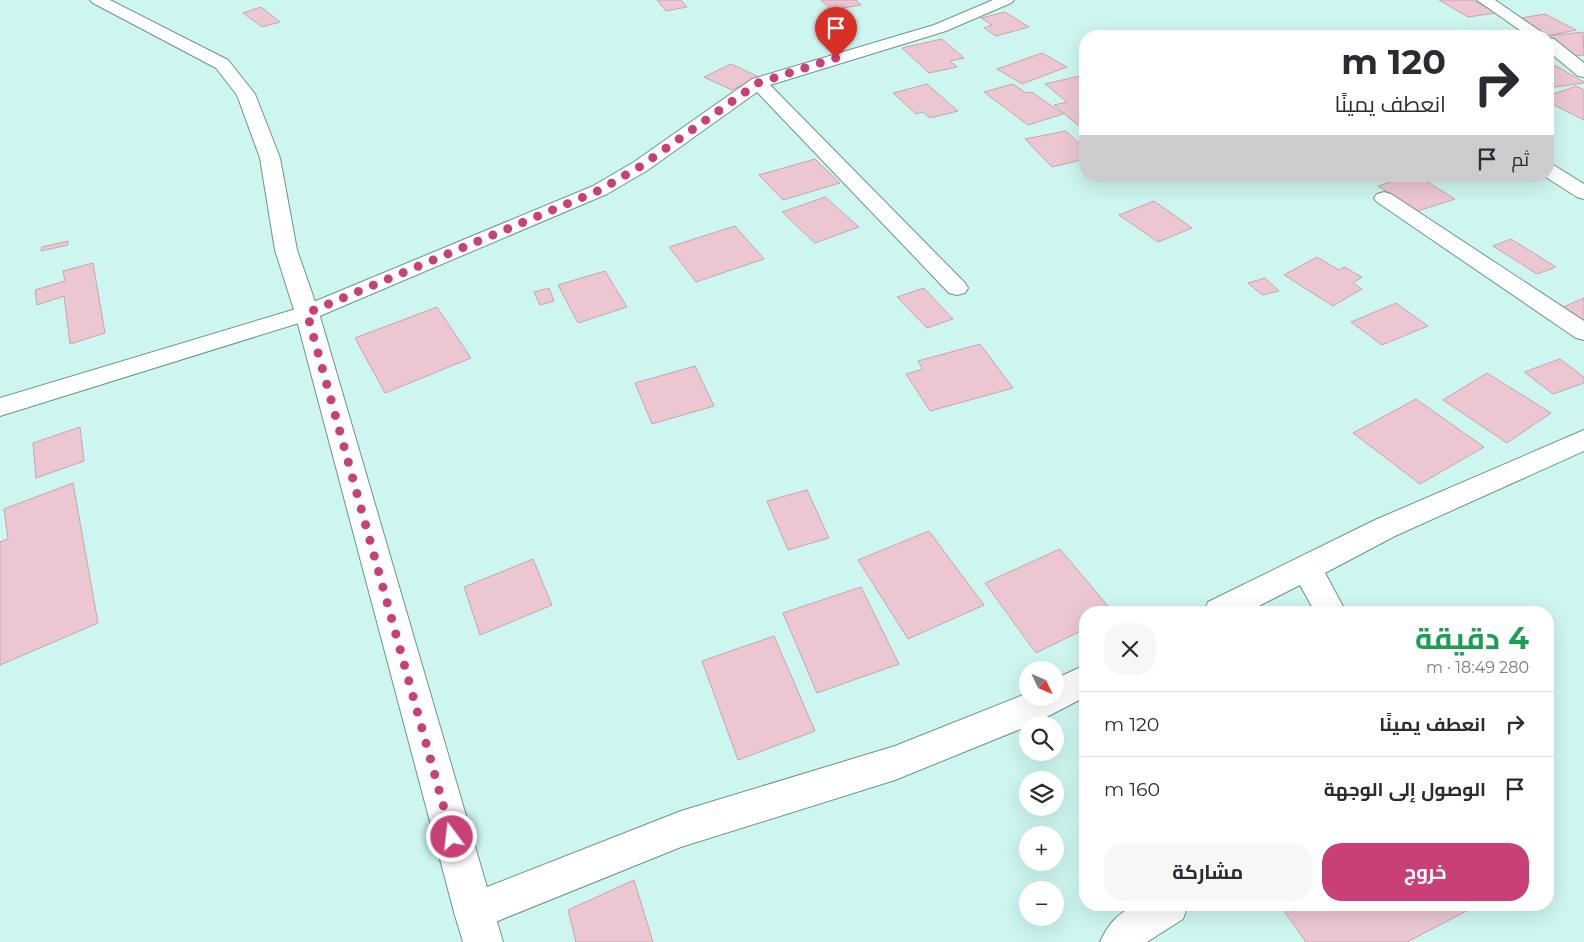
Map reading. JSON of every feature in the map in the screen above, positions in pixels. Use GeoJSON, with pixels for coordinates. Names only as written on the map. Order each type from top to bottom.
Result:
{"type":"FeatureCollection","features":[{"type":"Feature","properties":{"kind":"street"},"geometry":{"type":"LineString","coordinates":[[98,0],[222,64],[246,94],[270,158],[286,250],[307,313],[478,927],[681,829],[895,763],[1035,706]]}},
{"type":"Feature","properties":{"kind":"street"},"geometry":{"type":"LineString","coordinates":[[0,407],[307,313],[600,190],[641,166],[758,83],[785,73],[940,28],[1006,0]]}},
{"type":"Feature","properties":{"kind":"street"},"geometry":{"type":"LineString","coordinates":[[1485,0],[1530,30]]}},
{"type":"Feature","properties":{"kind":"street"},"geometry":{"type":"LineString","coordinates":[[1554,48],[1584,72]]}},
{"type":"Feature","properties":{"kind":"street"},"geometry":{"type":"LineString","coordinates":[[758,83],[957,288]]}},
{"type":"Feature","properties":{"kind":"street"},"geometry":{"type":"LineString","coordinates":[[1554,174],[1584,193]]}},
{"type":"Feature","properties":{"kind":"street"},"geometry":{"type":"LineString","coordinates":[[1384,198],[1584,332]]}},
{"type":"Feature","properties":{"kind":"street"},"geometry":{"type":"LineString","coordinates":[[1230,606],[1385,528],[1584,440]]}},
{"type":"Feature","properties":{"kind":"street"},"geometry":{"type":"LineString","coordinates":[[1306,568],[1328,606]]}},
{"type":"Feature","properties":{"kind":"street"},"geometry":{"type":"LineString","coordinates":[[1064,691],[1079,683]]}},
{"type":"Feature","properties":{"kind":"street"},"geometry":{"type":"LineString","coordinates":[[1120,942],[1130,930],[1160,911]]}},
{"type":"Feature","properties":{"kind":"building"},"geometry":{"type":"Polygon","coordinates":[[[657,0],[681,0],[687,7],[666,11],[657,0]]]}},
{"type":"Feature","properties":{"kind":"building"},"geometry":{"type":"Polygon","coordinates":[[[821,0],[856,0],[861,5],[831,10],[821,0]]]}},
{"type":"Feature","properties":{"kind":"building"},"geometry":{"type":"Polygon","coordinates":[[[1439,0],[1473,0],[1496,13],[1468,17],[1439,0]]]}},
{"type":"Feature","properties":{"kind":"building"},"geometry":{"type":"Polygon","coordinates":[[[261,7],[280,22],[262,27],[243,13],[261,7]]]}},
{"type":"Feature","properties":{"kind":"building"},"geometry":{"type":"Polygon","coordinates":[[[1005,12],[1029,27],[996,36],[984,28],[992,25],[981,18],[1005,12]]]}},
{"type":"Feature","properties":{"kind":"building"},"geometry":{"type":"Polygon","coordinates":[[[1545,14],[1576,30],[1554,34],[1554,30],[1535,30],[1515,19],[1545,14]]]}},
{"type":"Feature","properties":{"kind":"building"},"geometry":{"type":"Polygon","coordinates":[[[1583,32],[1584,55],[1574,56],[1554,44],[1554,35],[1583,32]]]}},
{"type":"Feature","properties":{"kind":"building"},"geometry":{"type":"Polygon","coordinates":[[[942,39],[964,58],[950,61],[957,67],[929,73],[902,48],[942,39]]]}},
{"type":"Feature","properties":{"kind":"building"},"geometry":{"type":"Polygon","coordinates":[[[1042,53],[1067,67],[1022,84],[997,69],[1042,53]]]}},
{"type":"Feature","properties":{"kind":"building"},"geometry":{"type":"Polygon","coordinates":[[[731,64],[759,77],[732,90],[704,77],[731,64]]]}},
{"type":"Feature","properties":{"kind":"building"},"geometry":{"type":"Polygon","coordinates":[[[1554,66],[1556,66],[1584,83],[1554,87],[1554,66]]]}},
{"type":"Feature","properties":{"kind":"building"},"geometry":{"type":"Polygon","coordinates":[[[1079,76],[1079,126],[1054,105],[1067,102],[1045,84],[1079,76]]]}},
{"type":"Feature","properties":{"kind":"building"},"geometry":{"type":"Polygon","coordinates":[[[927,84],[958,111],[930,118],[923,112],[916,114],[893,93],[927,84]]]}},
{"type":"Feature","properties":{"kind":"building"},"geometry":{"type":"Polygon","coordinates":[[[1013,84],[1026,93],[1032,92],[1063,114],[1028,125],[984,92],[1013,84]]]}},
{"type":"Feature","properties":{"kind":"building"},"geometry":{"type":"Polygon","coordinates":[[[1576,86],[1584,90],[1584,120],[1554,105],[1554,94],[1576,86]]]}},
{"type":"Feature","properties":{"kind":"building"},"geometry":{"type":"Polygon","coordinates":[[[1066,131],[1079,143],[1079,160],[1052,167],[1025,139],[1066,131]]]}},
{"type":"Feature","properties":{"kind":"building"},"geometry":{"type":"Polygon","coordinates":[[[815,159],[840,183],[783,200],[759,175],[815,159]]]}},
{"type":"Feature","properties":{"kind":"building"},"geometry":{"type":"Polygon","coordinates":[[[1390,182],[1428,182],[1455,199],[1418,211],[1378,186],[1390,182]]]}},
{"type":"Feature","properties":{"kind":"building"},"geometry":{"type":"Polygon","coordinates":[[[825,197],[859,227],[815,243],[782,212],[825,197]]]}},
{"type":"Feature","properties":{"kind":"building"},"geometry":{"type":"Polygon","coordinates":[[[1154,201],[1192,228],[1158,242],[1119,215],[1154,201]]]}},
{"type":"Feature","properties":{"kind":"building"},"geometry":{"type":"Polygon","coordinates":[[[735,226],[764,259],[696,282],[669,247],[735,226]]]}},
{"type":"Feature","properties":{"kind":"building"},"geometry":{"type":"Polygon","coordinates":[[[1511,239],[1556,267],[1537,274],[1493,246],[1511,239]]]}},
{"type":"Feature","properties":{"kind":"building"},"geometry":{"type":"Polygon","coordinates":[[[68,241],[68,245],[41,251],[42,247],[68,241]]]}},
{"type":"Feature","properties":{"kind":"building"},"geometry":{"type":"Polygon","coordinates":[[[1317,257],[1339,270],[1344,267],[1362,277],[1353,283],[1362,289],[1333,306],[1284,275],[1317,257]]]}},
{"type":"Feature","properties":{"kind":"building"},"geometry":{"type":"Polygon","coordinates":[[[93,263],[105,333],[70,344],[64,296],[37,305],[35,290],[65,281],[63,271],[93,263]]]}},
{"type":"Feature","properties":{"kind":"building"},"geometry":{"type":"Polygon","coordinates":[[[605,271],[627,307],[578,323],[558,285],[605,271]]]}},
{"type":"Feature","properties":{"kind":"building"},"geometry":{"type":"Polygon","coordinates":[[[1265,278],[1279,291],[1262,295],[1248,283],[1265,278]]]}},
{"type":"Feature","properties":{"kind":"building"},"geometry":{"type":"Polygon","coordinates":[[[549,288],[554,301],[540,305],[534,292],[549,288]]]}},
{"type":"Feature","properties":{"kind":"building"},"geometry":{"type":"Polygon","coordinates":[[[924,288],[953,319],[927,328],[897,297],[924,288]]]}},
{"type":"Feature","properties":{"kind":"building"},"geometry":{"type":"Polygon","coordinates":[[[1584,298],[1584,322],[1561,308],[1584,298]]]}},
{"type":"Feature","properties":{"kind":"building"},"geometry":{"type":"Polygon","coordinates":[[[1396,303],[1428,326],[1382,345],[1351,322],[1396,303]]]}},
{"type":"Feature","properties":{"kind":"building"},"geometry":{"type":"Polygon","coordinates":[[[437,307],[471,358],[385,393],[355,338],[437,307]]]}},
{"type":"Feature","properties":{"kind":"building"},"geometry":{"type":"Polygon","coordinates":[[[980,344],[1013,388],[930,411],[906,374],[923,369],[918,361],[980,344]]]}},
{"type":"Feature","properties":{"kind":"building"},"geometry":{"type":"Polygon","coordinates":[[[1560,359],[1584,377],[1584,383],[1553,394],[1524,372],[1560,359]]]}},
{"type":"Feature","properties":{"kind":"building"},"geometry":{"type":"Polygon","coordinates":[[[695,366],[714,406],[652,424],[635,383],[695,366]]]}},
{"type":"Feature","properties":{"kind":"building"},"geometry":{"type":"Polygon","coordinates":[[[1487,373],[1551,413],[1507,443],[1443,400],[1487,373]]]}},
{"type":"Feature","properties":{"kind":"building"},"geometry":{"type":"Polygon","coordinates":[[[1416,399],[1484,447],[1420,484],[1353,433],[1416,399]]]}},
{"type":"Feature","properties":{"kind":"building"},"geometry":{"type":"Polygon","coordinates":[[[80,427],[84,461],[36,478],[33,443],[80,427]]]}},
{"type":"Feature","properties":{"kind":"building"},"geometry":{"type":"Polygon","coordinates":[[[73,483],[98,623],[0,665],[0,542],[8,539],[4,509],[73,483]]]}},
{"type":"Feature","properties":{"kind":"building"},"geometry":{"type":"Polygon","coordinates":[[[807,490],[829,538],[788,550],[767,501],[807,490]]]}},
{"type":"Feature","properties":{"kind":"building"},"geometry":{"type":"Polygon","coordinates":[[[929,531],[984,605],[908,639],[858,560],[929,531]]]}},
{"type":"Feature","properties":{"kind":"building"},"geometry":{"type":"Polygon","coordinates":[[[1060,549],[1108,606],[1079,606],[1079,632],[1036,653],[985,583],[1060,549]]]}},
{"type":"Feature","properties":{"kind":"building"},"geometry":{"type":"Polygon","coordinates":[[[533,559],[552,605],[480,635],[464,587],[533,559]]]}},
{"type":"Feature","properties":{"kind":"building"},"geometry":{"type":"Polygon","coordinates":[[[861,587],[899,664],[817,693],[783,613],[861,587]]]}},
{"type":"Feature","properties":{"kind":"building"},"geometry":{"type":"Polygon","coordinates":[[[774,636],[815,731],[738,760],[702,661],[774,636]]]}},
{"type":"Feature","properties":{"kind":"building"},"geometry":{"type":"Polygon","coordinates":[[[634,880],[653,942],[576,942],[568,910],[634,880]]]}},
{"type":"Feature","properties":{"kind":"building"},"geometry":{"type":"Polygon","coordinates":[[[1284,911],[1466,911],[1407,942],[1306,942],[1284,911]]]}},
{"type":"Feature","properties":{"kind":"route"},"geometry":{"type":"LineString","coordinates":[[452,837],[307,313],[600,190],[641,166],[758,83],[836,58]]}}]}
